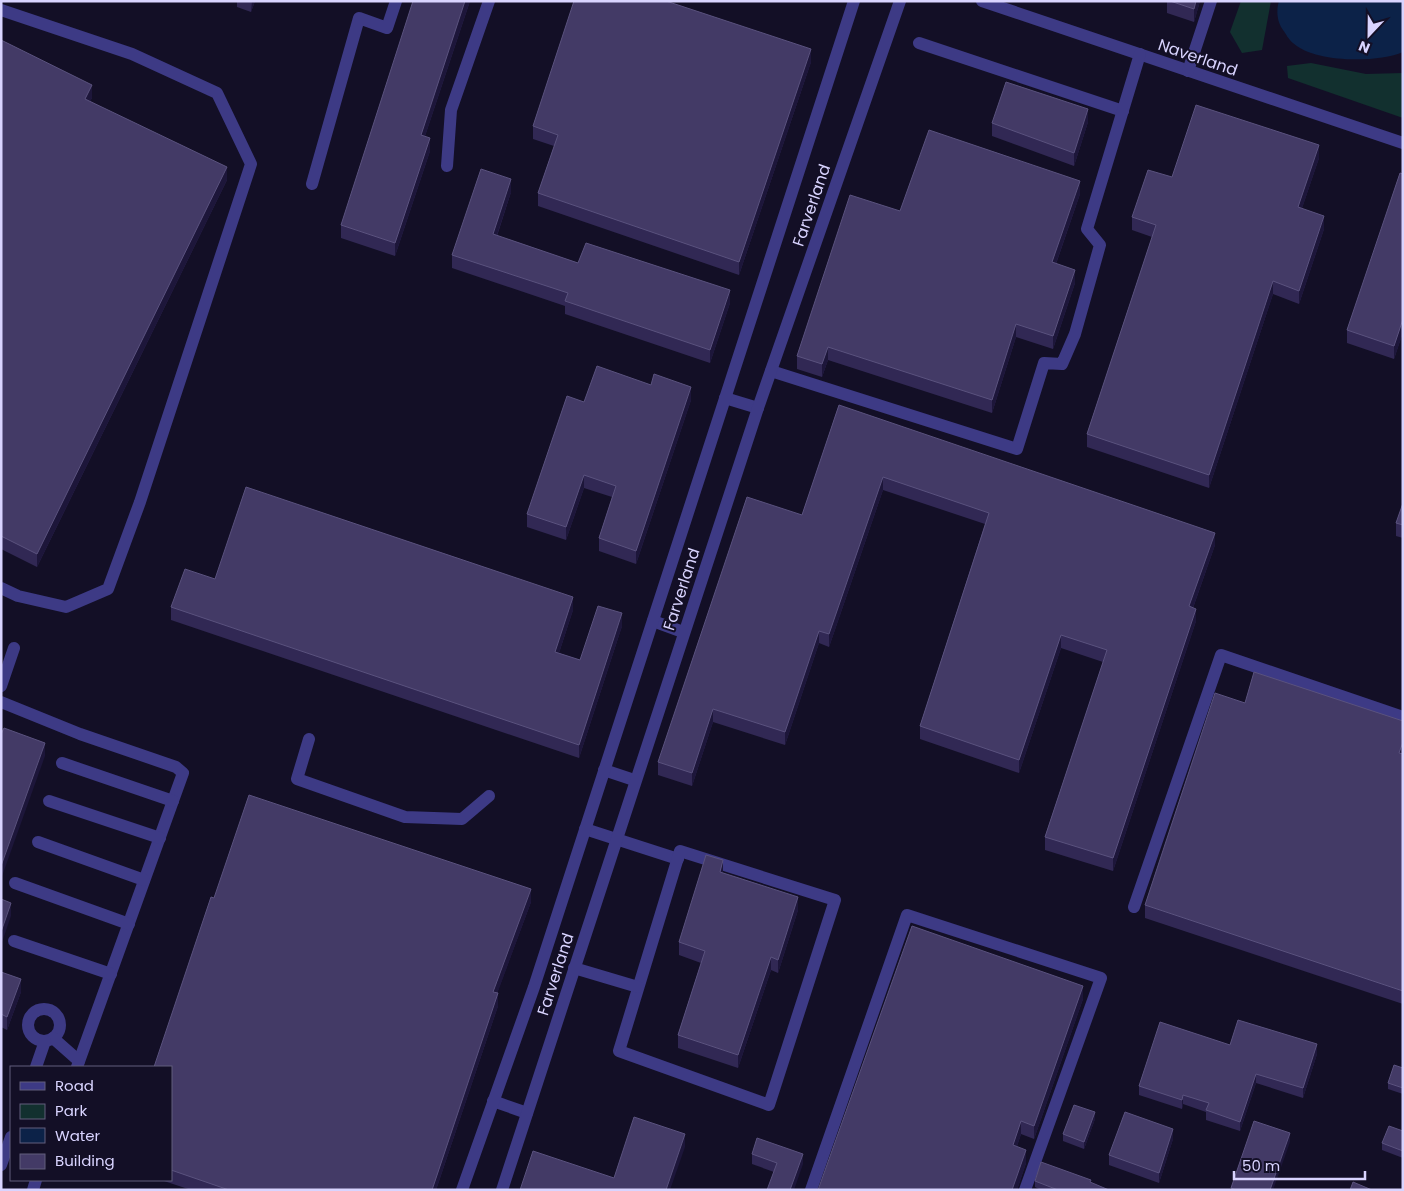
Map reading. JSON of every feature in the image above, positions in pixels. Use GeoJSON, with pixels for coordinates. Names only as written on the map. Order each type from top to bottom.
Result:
{"type":"FeatureCollection","features":[{"type":"Feature","properties":{"kind":"street"},"geometry":{"type":"LineString","coordinates":[[312,184],[359,18],[387,28],[396,1]]}},
{"type":"Feature","properties":{"kind":"street"},"geometry":{"type":"LineString","coordinates":[[447,166],[451,110],[489,1]]}},
{"type":"Feature","properties":{"kind":"street","name":"Farverland"},"geometry":{"type":"LineString","coordinates":[[462,1190],[585,829],[854,1]]}},
{"type":"Feature","properties":{"kind":"street","name":"Farverland"},"geometry":{"type":"LineString","coordinates":[[502,1190],[683,632],[758,408],[900,1]]}},
{"type":"Feature","properties":{"kind":"street","name":"Naverland"},"geometry":{"type":"LineString","coordinates":[[982,1],[1403,143]]}},
{"type":"Feature","properties":{"kind":"street"},"geometry":{"type":"LineString","coordinates":[[1188,71],[1212,1]]}},
{"type":"Feature","properties":{"kind":"street"},"geometry":{"type":"LineString","coordinates":[[1,10],[132,54],[217,93],[251,164],[140,502],[108,589],[66,607],[18,596],[1,588]]}},
{"type":"Feature","properties":{"kind":"street"},"geometry":{"type":"LineString","coordinates":[[918,43],[1123,111]]}},
{"type":"Feature","properties":{"kind":"street"},"geometry":{"type":"LineString","coordinates":[[771,372],[1017,449],[1044,363],[1062,364],[1075,334],[1100,245],[1087,229],[1140,54]]}},
{"type":"Feature","properties":{"kind":"street"},"geometry":{"type":"LineString","coordinates":[[725,398],[758,408]]}},
{"type":"Feature","properties":{"kind":"street"},"geometry":{"type":"LineString","coordinates":[[652,621],[683,632]]}},
{"type":"Feature","properties":{"kind":"street"},"geometry":{"type":"LineString","coordinates":[[1,686],[14,648]]}},
{"type":"Feature","properties":{"kind":"street"},"geometry":{"type":"LineString","coordinates":[[1134,908],[1221,654],[1403,717]]}},
{"type":"Feature","properties":{"kind":"street"},"geometry":{"type":"LineString","coordinates":[[1,702],[80,734],[176,767],[183,773],[78,1064],[49,1039],[36,1066]]}},
{"type":"Feature","properties":{"kind":"street"},"geometry":{"type":"LineString","coordinates":[[309,739],[297,779],[405,817],[462,819],[489,796]]}},
{"type":"Feature","properties":{"kind":"street"},"geometry":{"type":"LineString","coordinates":[[62,763],[173,801]]}},
{"type":"Feature","properties":{"kind":"street"},"geometry":{"type":"LineString","coordinates":[[604,770],[634,780]]}},
{"type":"Feature","properties":{"kind":"street"},"geometry":{"type":"LineString","coordinates":[[49,801],[160,838]]}},
{"type":"Feature","properties":{"kind":"street"},"geometry":{"type":"LineString","coordinates":[[585,829],[678,860]]}},
{"type":"Feature","properties":{"kind":"street"},"geometry":{"type":"LineString","coordinates":[[38,842],[144,880]]}},
{"type":"Feature","properties":{"kind":"street"},"geometry":{"type":"LineString","coordinates":[[680,850],[835,900],[769,1105],[619,1050],[678,860],[680,850]]}},
{"type":"Feature","properties":{"kind":"street"},"geometry":{"type":"LineString","coordinates":[[15,883],[129,924]]}},
{"type":"Feature","properties":{"kind":"street"},"geometry":{"type":"LineString","coordinates":[[811,1190],[907,915],[1101,978],[1025,1190]]}},
{"type":"Feature","properties":{"kind":"street"},"geometry":{"type":"LineString","coordinates":[[14,942],[111,974]]}},
{"type":"Feature","properties":{"kind":"street"},"geometry":{"type":"LineString","coordinates":[[574,968],[638,987]]}},
{"type":"Feature","properties":{"kind":"street"},"geometry":{"type":"LineString","coordinates":[[493,1101],[527,1113]]}},
{"type":"Feature","properties":{"kind":"street"},"geometry":{"type":"LineString","coordinates":[[1,1165],[10,1140]]}},
{"type":"Feature","properties":{"kind":"green space"},"geometry":{"type":"Polygon","coordinates":[[[1241,1],[1271,1],[1262,50],[1242,53],[1230,32],[1241,1]]]}},
{"type":"Feature","properties":{"kind":"green space"},"geometry":{"type":"Polygon","coordinates":[[[1311,63],[1366,74],[1403,73],[1403,118],[1288,78],[1287,66],[1311,63]]]}},
{"type":"Feature","properties":{"kind":"water"},"geometry":{"type":"Polygon","coordinates":[[[1279,1],[1403,1],[1403,52],[1378,58],[1346,59],[1331,58],[1303,50],[1292,42],[1279,23],[1279,1]]]}},
{"type":"Feature","properties":{"kind":"building"},"geometry":{"type":"Polygon","coordinates":[[[413,1],[465,1],[421,135],[430,138],[395,243],[341,225],[413,1]]]}},
{"type":"Feature","properties":{"kind":"building"},"geometry":{"type":"Polygon","coordinates":[[[574,1],[666,1],[811,49],[739,262],[538,193],[558,135],[533,126],[574,1]]]}},
{"type":"Feature","properties":{"kind":"building"},"geometry":{"type":"Polygon","coordinates":[[[1170,1],[1196,1],[1194,9],[1170,1]]]}},
{"type":"Feature","properties":{"kind":"building"},"geometry":{"type":"Polygon","coordinates":[[[1,40],[92,85],[85,99],[227,167],[37,554],[1,536],[1,40]]]}},
{"type":"Feature","properties":{"kind":"building"},"geometry":{"type":"Polygon","coordinates":[[[1006,82],[1088,109],[1074,153],[992,123],[1006,82]]]}},
{"type":"Feature","properties":{"kind":"building"},"geometry":{"type":"Polygon","coordinates":[[[1196,105],[1319,145],[1298,207],[1324,216],[1299,291],[1273,281],[1209,475],[1087,434],[1156,225],[1132,217],[1148,170],[1172,177],[1196,105]]]}},
{"type":"Feature","properties":{"kind":"building"},"geometry":{"type":"Polygon","coordinates":[[[929,130],[1080,181],[1052,262],[1075,270],[1053,336],[1016,324],[992,400],[828,347],[822,364],[797,356],[850,195],[900,211],[929,130]]]}},
{"type":"Feature","properties":{"kind":"building"},"geometry":{"type":"Polygon","coordinates":[[[481,169],[511,179],[493,234],[578,263],[586,243],[730,290],[710,350],[565,301],[568,293],[452,255],[481,169]]]}},
{"type":"Feature","properties":{"kind":"building"},"geometry":{"type":"Polygon","coordinates":[[[1400,173],[1403,174],[1403,319],[1394,346],[1347,330],[1400,173]]]}},
{"type":"Feature","properties":{"kind":"building"},"geometry":{"type":"Polygon","coordinates":[[[597,366],[651,385],[654,374],[691,387],[636,551],[599,538],[616,486],[584,475],[566,527],[527,514],[567,396],[584,402],[597,366]]]}},
{"type":"Feature","properties":{"kind":"building"},"geometry":{"type":"Polygon","coordinates":[[[839,405],[1215,533],[1189,606],[1196,609],[1113,858],[1045,837],[1107,650],[1061,635],[1019,760],[920,726],[989,513],[883,477],[829,634],[819,631],[785,732],[713,709],[692,773],[658,762],[747,497],[802,515],[839,405]]]}},
{"type":"Feature","properties":{"kind":"building"},"geometry":{"type":"Polygon","coordinates":[[[246,487],[573,597],[555,652],[580,660],[598,606],[622,613],[579,745],[171,607],[185,569],[215,579],[246,487]]]}},
{"type":"Feature","properties":{"kind":"building"},"geometry":{"type":"Polygon","coordinates":[[[1403,503],[1403,525],[1396,523],[1403,503]]]}},
{"type":"Feature","properties":{"kind":"building"},"geometry":{"type":"Polygon","coordinates":[[[1254,672],[1403,721],[1403,742],[1399,753],[1403,754],[1403,991],[1145,905],[1215,693],[1245,703],[1254,672]]]}},
{"type":"Feature","properties":{"kind":"building"},"geometry":{"type":"Polygon","coordinates":[[[4,728],[45,743],[1,866],[1,734],[4,728]]]}},
{"type":"Feature","properties":{"kind":"building"},"geometry":{"type":"Polygon","coordinates":[[[249,795],[531,889],[493,992],[498,993],[432,1190],[229,1190],[172,1170],[172,1066],[154,1066],[211,897],[214,898],[249,795]]]}},
{"type":"Feature","properties":{"kind":"building"},"geometry":{"type":"Polygon","coordinates":[[[706,855],[723,860],[720,872],[798,897],[778,960],[771,957],[738,1055],[678,1035],[705,951],[679,942],[706,855]]]}},
{"type":"Feature","properties":{"kind":"building"},"geometry":{"type":"Polygon","coordinates":[[[1,899],[11,903],[1,932],[1,899]]]}},
{"type":"Feature","properties":{"kind":"building"},"geometry":{"type":"Polygon","coordinates":[[[912,926],[1083,986],[1034,1126],[1021,1121],[1013,1145],[1026,1150],[1012,1190],[818,1190],[912,926]]]}},
{"type":"Feature","properties":{"kind":"building"},"geometry":{"type":"Polygon","coordinates":[[[1,972],[21,979],[7,1017],[1,1014],[1,972]]]}},
{"type":"Feature","properties":{"kind":"building"},"geometry":{"type":"Polygon","coordinates":[[[1238,1020],[1317,1044],[1303,1088],[1256,1074],[1240,1122],[1206,1110],[1209,1103],[1183,1095],[1182,1100],[1139,1086],[1160,1022],[1230,1045],[1238,1020]]]}},
{"type":"Feature","properties":{"kind":"building"},"geometry":{"type":"Polygon","coordinates":[[[1394,1065],[1403,1068],[1403,1088],[1388,1083],[1394,1065]]]}},
{"type":"Feature","properties":{"kind":"building"},"geometry":{"type":"Polygon","coordinates":[[[1074,1105],[1095,1112],[1084,1142],[1063,1134],[1074,1105]]]}},
{"type":"Feature","properties":{"kind":"building"},"geometry":{"type":"Polygon","coordinates":[[[1125,1112],[1173,1129],[1159,1173],[1109,1155],[1125,1112]]]}},
{"type":"Feature","properties":{"kind":"building"},"geometry":{"type":"Polygon","coordinates":[[[634,1117],[685,1134],[666,1190],[520,1190],[533,1151],[614,1178],[634,1117]]]}},
{"type":"Feature","properties":{"kind":"building"},"geometry":{"type":"Polygon","coordinates":[[[1254,1121],[1290,1133],[1270,1190],[1236,1190],[1231,1188],[1254,1121]]]}},
{"type":"Feature","properties":{"kind":"building"},"geometry":{"type":"Polygon","coordinates":[[[1389,1126],[1403,1131],[1403,1151],[1382,1143],[1389,1126]]]}},
{"type":"Feature","properties":{"kind":"building"},"geometry":{"type":"Polygon","coordinates":[[[757,1138],[803,1154],[790,1190],[767,1190],[777,1163],[752,1154],[757,1138]]]}},
{"type":"Feature","properties":{"kind":"building"},"geometry":{"type":"Polygon","coordinates":[[[1041,1162],[1091,1180],[1090,1182],[1109,1190],[1058,1190],[1035,1181],[1041,1162]]]}},
{"type":"Feature","properties":{"kind":"building"},"geometry":{"type":"Polygon","coordinates":[[[1353,1182],[1372,1190],[1350,1190],[1353,1182]]]}}]}
